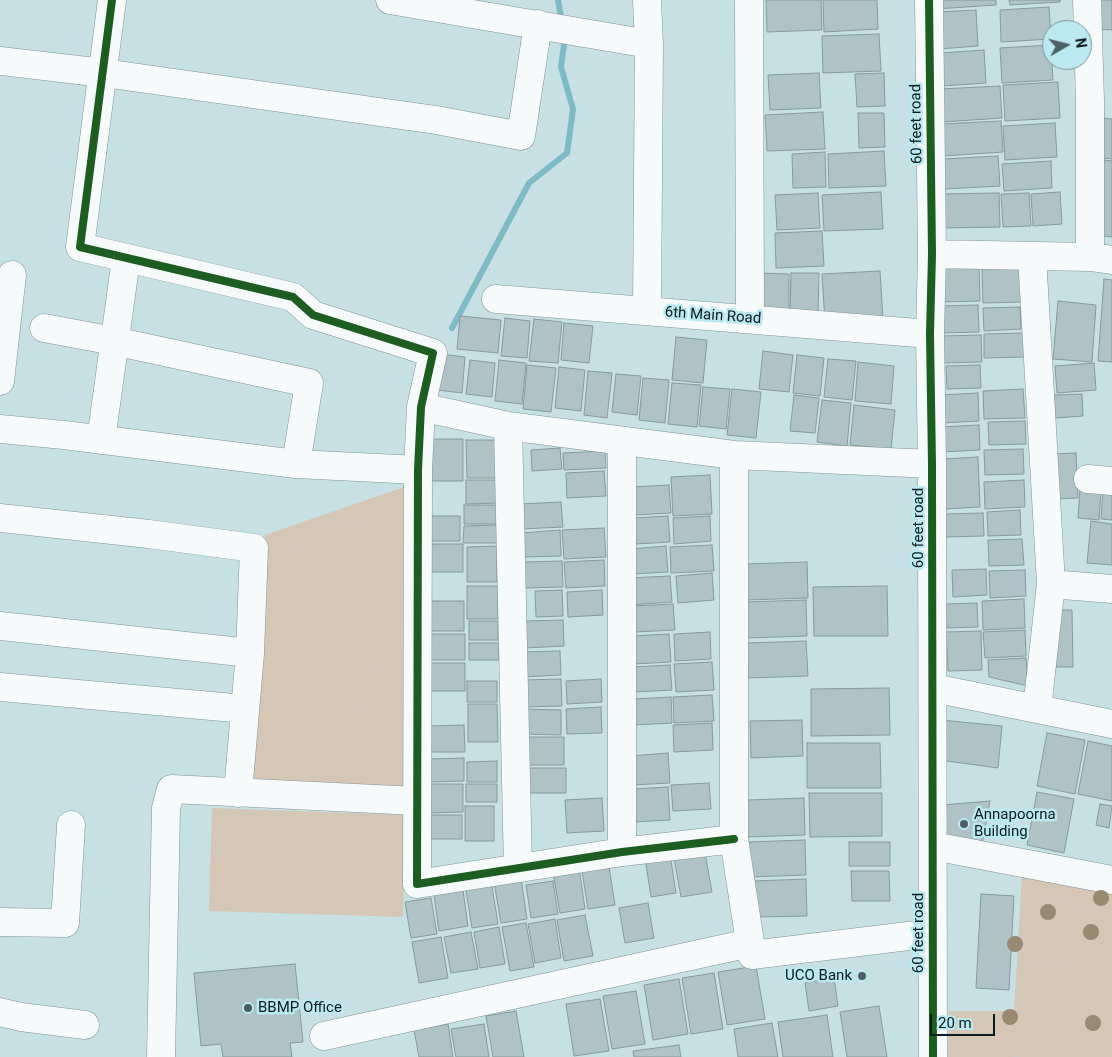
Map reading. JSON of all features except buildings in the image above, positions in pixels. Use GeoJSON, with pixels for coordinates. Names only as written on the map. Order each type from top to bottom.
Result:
{"type":"FeatureCollection","features":[{"type":"Feature","properties":{"kind":"street"},"geometry":{"type":"LineString","coordinates":[[112,0],[80,247],[294,297],[313,315],[433,353],[421,406],[418,470],[418,884],[622,852],[734,839]]}},
{"type":"Feature","properties":{"kind":"street"},"geometry":{"type":"LineString","coordinates":[[390,0],[649,44]]}},
{"type":"Feature","properties":{"kind":"street"},"geometry":{"type":"LineString","coordinates":[[647,0],[649,44],[647,311]]}},
{"type":"Feature","properties":{"kind":"street"},"geometry":{"type":"LineString","coordinates":[[749,0],[750,319]]}},
{"type":"Feature","properties":{"kind":"street","name":"60 feet road"},"geometry":{"type":"LineString","coordinates":[[929,0],[932,254],[930,334],[933,688],[933,1057]]}},
{"type":"Feature","properties":{"kind":"street"},"geometry":{"type":"LineString","coordinates":[[932,254],[1101,259],[1101,102],[1087,0]]}},
{"type":"Feature","properties":{"kind":"street"},"geometry":{"type":"LineString","coordinates":[[0,60],[436,120],[522,136],[538,24]]}},
{"type":"Feature","properties":{"kind":"street"},"geometry":{"type":"LineString","coordinates":[[1032,256],[1051,584],[1037,709]]}},
{"type":"Feature","properties":{"kind":"street"},"geometry":{"type":"LineString","coordinates":[[100,440],[126,259]]}},
{"type":"Feature","properties":{"kind":"street"},"geometry":{"type":"LineString","coordinates":[[0,382],[12,275]]}},
{"type":"Feature","properties":{"kind":"street","name":"6th Main Road"},"geometry":{"type":"LineString","coordinates":[[496,299],[930,334]]}},
{"type":"Feature","properties":{"kind":"street"},"geometry":{"type":"LineString","coordinates":[[44,328],[309,383],[296,464]]}},
{"type":"Feature","properties":{"kind":"street"},"geometry":{"type":"LineString","coordinates":[[421,406],[508,426],[734,455],[932,464]]}},
{"type":"Feature","properties":{"kind":"street"},"geometry":{"type":"LineString","coordinates":[[508,426],[518,868]]}},
{"type":"Feature","properties":{"kind":"street"},"geometry":{"type":"LineString","coordinates":[[0,429],[296,464],[418,470]]}},
{"type":"Feature","properties":{"kind":"street"},"geometry":{"type":"LineString","coordinates":[[622,441],[622,852]]}},
{"type":"Feature","properties":{"kind":"street"},"geometry":{"type":"LineString","coordinates":[[734,455],[734,839],[752,955],[933,933]]}},
{"type":"Feature","properties":{"kind":"street"},"geometry":{"type":"LineString","coordinates":[[0,518],[149,534],[254,548],[250,652],[238,793]]}},
{"type":"Feature","properties":{"kind":"street"},"geometry":{"type":"LineString","coordinates":[[1051,584],[1112,589]]}},
{"type":"Feature","properties":{"kind":"street"},"geometry":{"type":"LineString","coordinates":[[0,626],[250,652]]}},
{"type":"Feature","properties":{"kind":"street"},"geometry":{"type":"LineString","coordinates":[[0,687],[245,709]]}},
{"type":"Feature","properties":{"kind":"street"},"geometry":{"type":"LineString","coordinates":[[933,688],[1112,724]]}},
{"type":"Feature","properties":{"kind":"street"},"geometry":{"type":"LineString","coordinates":[[161,1057],[166,808],[171,788],[417,801]]}},
{"type":"Feature","properties":{"kind":"street"},"geometry":{"type":"LineString","coordinates":[[0,922],[65,924],[71,825]]}},
{"type":"Feature","properties":{"kind":"street"},"geometry":{"type":"LineString","coordinates":[[933,846],[1112,880]]}},
{"type":"Feature","properties":{"kind":"street"},"geometry":{"type":"LineString","coordinates":[[324,1036],[750,943]]}},
{"type":"Feature","properties":{"kind":"street"},"geometry":{"type":"LineString","coordinates":[[0,1012],[22,1017],[85,1025]]}},
{"type":"Feature","properties":{"kind":"path"},"geometry":{"type":"LineString","coordinates":[[254,548],[307,549],[310,544],[311,526],[316,523],[354,525],[368,528],[373,534],[371,705],[368,708],[349,708],[344,711],[340,743],[314,745],[311,796]]}},
{"type":"Feature","properties":{"kind":"path"},"geometry":{"type":"LineString","coordinates":[[1015,1057],[1023,894],[1112,912]]}},
{"type":"Feature","properties":{"kind":"path"},"geometry":{"type":"LineString","coordinates":[[1019,962],[1112,970]]}},
{"type":"Feature","properties":{"kind":"shaded area"},"geometry":{"type":"Polygon","coordinates":[[[413,484],[413,787],[252,781],[265,535],[413,484]]]}},
{"type":"Feature","properties":{"kind":"shaded area"},"geometry":{"type":"Polygon","coordinates":[[[212,808],[406,815],[403,917],[209,911],[212,808]]]}},
{"type":"Feature","properties":{"kind":"shaded area"},"geometry":{"type":"Polygon","coordinates":[[[1022,875],[1112,892],[1112,1057],[948,1057],[949,1011],[1014,1011],[1022,875]]]}},
{"type":"Feature","properties":{"kind":"waterway"},"geometry":{"type":"LineString","coordinates":[[558,0],[562,22]]}},
{"type":"Feature","properties":{"kind":"waterway"},"geometry":{"type":"LineString","coordinates":[[452,328],[529,183],[567,153],[573,109],[561,67],[565,37]]}},
{"type":"Feature","properties":{"kind":"cycle path"},"geometry":{"type":"LineString","coordinates":[[112,0],[80,247],[293,297],[313,315],[433,353],[421,407],[418,470],[417,884],[622,852],[734,839]]}},
{"type":"Feature","properties":{"kind":"cycle path"},"geometry":{"type":"LineString","coordinates":[[929,0],[932,254],[930,334],[933,1057]]}},
{"type":"Feature","properties":{"kind":"place","name":"Annapoorna Building"},"geometry":{"type":"Point","coordinates":[964,824]}},
{"type":"Feature","properties":{"kind":"place","name":"UCO Bank"},"geometry":{"type":"Point","coordinates":[862,976]}},
{"type":"Feature","properties":{"kind":"place","name":"BBMP Office"},"geometry":{"type":"Point","coordinates":[248,1008]}}]}
